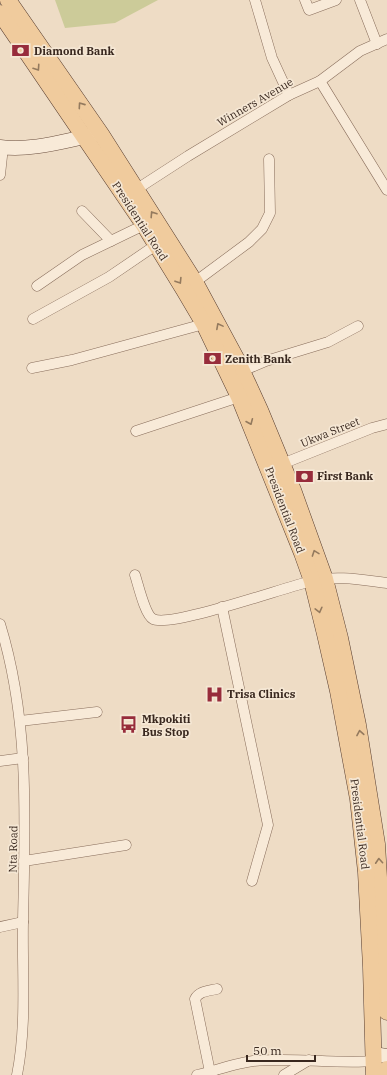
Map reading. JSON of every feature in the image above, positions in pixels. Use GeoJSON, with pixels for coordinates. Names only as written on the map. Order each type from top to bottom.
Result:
{"type":"FeatureCollection","features":[{"type":"Feature","properties":{"kind":"main road","name":"Presidential Road"},"geometry":{"type":"LineString","coordinates":[[8,0],[101,134],[137,189],[160,238],[242,371],[269,449],[302,553],[318,580],[358,799],[366,872],[380,1066]]}},
{"type":"Feature","properties":{"kind":"main road","name":"Presidential Road"},"geometry":{"type":"LineString","coordinates":[[1,17],[85,137],[144,225],[160,238],[196,282],[204,324],[239,397],[269,449],[282,464],[318,580],[340,638],[358,725],[378,844],[387,1012]]}},
{"type":"Feature","properties":{"kind":"main road"},"geometry":{"type":"LineString","coordinates":[[2,147],[38,147],[101,134]]}},
{"type":"Feature","properties":{"kind":"street"},"geometry":{"type":"LineString","coordinates":[[255,0],[272,58],[289,95]]}},
{"type":"Feature","properties":{"kind":"street"},"geometry":{"type":"LineString","coordinates":[[305,0],[309,10],[336,0]]}},
{"type":"Feature","properties":{"kind":"street"},"geometry":{"type":"LineString","coordinates":[[360,0],[377,44]]}},
{"type":"Feature","properties":{"kind":"street","name":"Winners Avenue"},"geometry":{"type":"LineString","coordinates":[[137,189],[188,156],[289,95],[320,81],[360,51],[387,40]]}},
{"type":"Feature","properties":{"kind":"street"},"geometry":{"type":"LineString","coordinates":[[320,81],[387,190]]}},
{"type":"Feature","properties":{"kind":"street"},"geometry":{"type":"LineString","coordinates":[[0,175],[2,147]]}},
{"type":"Feature","properties":{"kind":"street"},"geometry":{"type":"LineString","coordinates":[[196,282],[249,242],[262,229],[270,213],[269,159]]}},
{"type":"Feature","properties":{"kind":"street"},"geometry":{"type":"LineString","coordinates":[[82,211],[111,241]]}},
{"type":"Feature","properties":{"kind":"street"},"geometry":{"type":"LineString","coordinates":[[37,286],[82,255],[144,225]]}},
{"type":"Feature","properties":{"kind":"street"},"geometry":{"type":"LineString","coordinates":[[33,319],[109,277],[160,238]]}},
{"type":"Feature","properties":{"kind":"street"},"geometry":{"type":"LineString","coordinates":[[32,368],[72,360],[204,324]]}},
{"type":"Feature","properties":{"kind":"street"},"geometry":{"type":"LineString","coordinates":[[242,371],[266,361],[328,342],[358,326]]}},
{"type":"Feature","properties":{"kind":"street"},"geometry":{"type":"LineString","coordinates":[[136,431],[239,397]]}},
{"type":"Feature","properties":{"kind":"street","name":"Ukwa Street"},"geometry":{"type":"LineString","coordinates":[[282,464],[372,428],[387,424]]}},
{"type":"Feature","properties":{"kind":"street"},"geometry":{"type":"LineString","coordinates":[[135,574],[148,613],[153,619],[160,621],[222,607],[318,580],[337,578],[387,583]]}},
{"type":"Feature","properties":{"kind":"street"},"geometry":{"type":"LineString","coordinates":[[222,607],[268,825],[252,881]]}},
{"type":"Feature","properties":{"kind":"street","name":"Nta Road"},"geometry":{"type":"LineString","coordinates":[[0,624],[8,649],[20,721],[25,806],[23,922],[24,1010],[22,1051],[17,1075]]}},
{"type":"Feature","properties":{"kind":"street"},"geometry":{"type":"LineString","coordinates":[[20,721],[97,712]]}},
{"type":"Feature","properties":{"kind":"street"},"geometry":{"type":"LineString","coordinates":[[0,760],[23,758]]}},
{"type":"Feature","properties":{"kind":"street"},"geometry":{"type":"LineString","coordinates":[[24,861],[126,845]]}},
{"type":"Feature","properties":{"kind":"street"},"geometry":{"type":"LineString","coordinates":[[0,927],[23,922]]}},
{"type":"Feature","properties":{"kind":"street"},"geometry":{"type":"LineString","coordinates":[[210,1072],[195,999],[197,995],[204,991],[217,989]]}},
{"type":"Feature","properties":{"kind":"street"},"geometry":{"type":"LineString","coordinates":[[196,1075],[251,1061],[268,1060],[309,1060],[380,1066]]}},
{"type":"Feature","properties":{"kind":"street"},"geometry":{"type":"LineString","coordinates":[[284,1075],[309,1060]]}},
{"type":"Feature","properties":{"kind":"shaded area"},"geometry":{"type":"Polygon","coordinates":[[[55,0],[158,0],[115,23],[65,28],[55,0]]]}},
{"type":"Feature","properties":{"kind":"place","name":"Diamond Bank"},"geometry":{"type":"Point","coordinates":[21,51]}},
{"type":"Feature","properties":{"kind":"place","name":"Zenith Bank"},"geometry":{"type":"Point","coordinates":[212,359]}},
{"type":"Feature","properties":{"kind":"place","name":"First Bank"},"geometry":{"type":"Point","coordinates":[304,476]}},
{"type":"Feature","properties":{"kind":"place","name":"Trisa Clinics"},"geometry":{"type":"Point","coordinates":[214,694]}},
{"type":"Feature","properties":{"kind":"place","name":"Mkpokiti Bus Stop"},"geometry":{"type":"Point","coordinates":[129,725]}}]}
